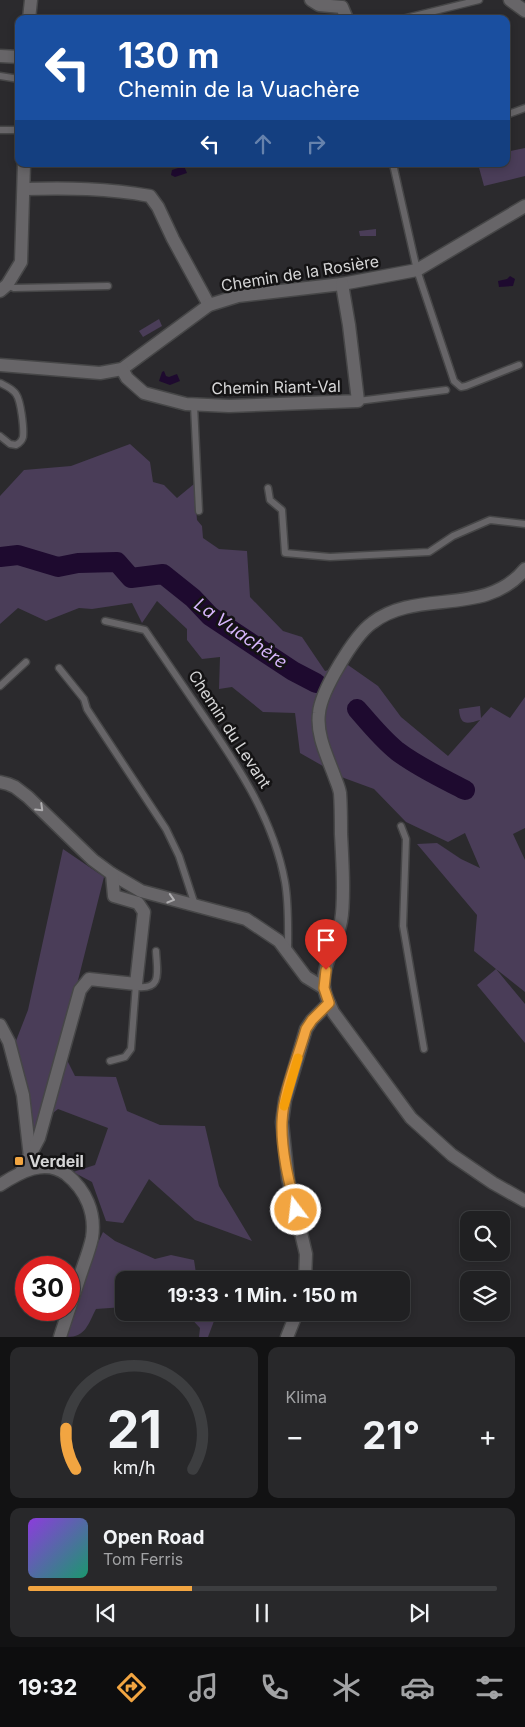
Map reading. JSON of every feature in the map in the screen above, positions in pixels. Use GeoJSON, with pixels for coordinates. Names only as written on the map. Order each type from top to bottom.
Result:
{"type":"FeatureCollection","features":[{"type":"Feature","properties":{"kind":"street"},"geometry":{"type":"LineString","coordinates":[[30,15],[32,0]]}},
{"type":"Feature","properties":{"kind":"street"},"geometry":{"type":"LineString","coordinates":[[311,0],[319,5],[342,7],[345,15]]}},
{"type":"Feature","properties":{"kind":"street"},"geometry":{"type":"LineString","coordinates":[[510,0],[525,11]]}},
{"type":"Feature","properties":{"kind":"street"},"geometry":{"type":"LineString","coordinates":[[0,56],[15,57]]}},
{"type":"Feature","properties":{"kind":"street"},"geometry":{"type":"LineString","coordinates":[[4,288],[21,262],[24,167]]}},
{"type":"Feature","properties":{"kind":"street"},"geometry":{"type":"LineString","coordinates":[[24,189],[72,188],[115,190],[150,196],[158,207],[209,305]]}},
{"type":"Feature","properties":{"kind":"street","name":"Chemin de la Rosière"},"geometry":{"type":"LineString","coordinates":[[0,365],[100,373],[122,369],[209,305],[238,296],[342,284],[417,270],[525,206]]}},
{"type":"Feature","properties":{"kind":"street","name":"Chemin Riant-Val"},"geometry":{"type":"LineString","coordinates":[[122,369],[127,378],[144,393],[186,404],[230,406],[358,401],[349,324],[342,284]]}},
{"type":"Feature","properties":{"kind":"street"},"geometry":{"type":"LineString","coordinates":[[525,569],[496,592],[473,599],[406,607],[382,616],[370,624],[359,635],[333,677],[322,698],[318,713],[319,730],[323,746],[340,791],[343,886],[341,922],[326,970],[324,988],[329,1003],[333,1012],[411,1118],[452,1154],[493,1183],[525,1201]]}},
{"type":"Feature","properties":{"kind":"street"},"geometry":{"type":"LineString","coordinates":[[0,782],[15,787],[28,797],[93,860],[112,874],[141,891],[246,919],[279,940],[306,977],[324,988]]}},
{"type":"Feature","properties":{"kind":"street"},"geometry":{"type":"LineString","coordinates":[[21,1172],[39,1138],[80,990],[89,979],[136,986],[144,912],[138,903],[114,896],[112,874]]}},
{"type":"Feature","properties":{"kind":"street"},"geometry":{"type":"LineString","coordinates":[[305,1271],[306,1254],[288,1179],[282,1122],[285,1100],[306,1029],[329,1003]]}},
{"type":"Feature","properties":{"kind":"street"},"geometry":{"type":"LineString","coordinates":[[0,1025],[9,1042],[22,1095],[29,1156],[36,1168]]}},
{"type":"Feature","properties":{"kind":"street"},"geometry":{"type":"LineString","coordinates":[[0,1185],[21,1172],[47,1166],[61,1171],[75,1181],[85,1194],[91,1210],[92,1238],[60,1337]]}},
{"type":"Feature","properties":{"kind":"street"},"geometry":{"type":"LineString","coordinates":[[287,1337],[293,1321]]}},
{"type":"Feature","properties":{"kind":"lane"},"geometry":{"type":"LineString","coordinates":[[418,15],[478,0]]}},
{"type":"Feature","properties":{"kind":"lane"},"geometry":{"type":"LineString","coordinates":[[0,76],[15,78]]}},
{"type":"Feature","properties":{"kind":"lane"},"geometry":{"type":"LineString","coordinates":[[510,114],[525,108]]}},
{"type":"Feature","properties":{"kind":"lane"},"geometry":{"type":"LineString","coordinates":[[0,130],[15,130]]}},
{"type":"Feature","properties":{"kind":"lane"},"geometry":{"type":"LineString","coordinates":[[394,167],[417,270],[454,381],[457,385],[466,386],[519,365]]}},
{"type":"Feature","properties":{"kind":"lane"},"geometry":{"type":"LineString","coordinates":[[4,288],[108,286]]}},
{"type":"Feature","properties":{"kind":"lane"},"geometry":{"type":"LineString","coordinates":[[0,383],[11,388],[17,396],[20,405],[23,436],[20,443],[16,445],[10,444],[0,436]]}},
{"type":"Feature","properties":{"kind":"lane","name":"Chemin Riant-Val"},"geometry":{"type":"LineString","coordinates":[[358,401],[446,390]]}},
{"type":"Feature","properties":{"kind":"lane","name":"Chemin Riant-Val"},"geometry":{"type":"LineString","coordinates":[[194,404],[199,511]]}},
{"type":"Feature","properties":{"kind":"lane"},"geometry":{"type":"LineString","coordinates":[[268,488],[270,500],[282,510],[285,553],[330,558],[429,552],[453,536],[490,520],[525,524]]}},
{"type":"Feature","properties":{"kind":"lane","name":"Chemin du Levant"},"geometry":{"type":"LineString","coordinates":[[104,621],[145,630],[239,768],[265,819],[278,854],[285,882],[288,914],[288,952]]}},
{"type":"Feature","properties":{"kind":"lane"},"geometry":{"type":"LineString","coordinates":[[0,686],[26,662]]}},
{"type":"Feature","properties":{"kind":"lane"},"geometry":{"type":"LineString","coordinates":[[59,668],[84,699],[87,710],[166,829],[179,856],[195,906]]}},
{"type":"Feature","properties":{"kind":"lane"},"geometry":{"type":"LineString","coordinates":[[401,826],[406,839],[403,926],[424,1049]]}},
{"type":"Feature","properties":{"kind":"lane"},"geometry":{"type":"LineString","coordinates":[[110,1061],[125,1057],[131,1049],[136,986],[147,988],[155,984],[157,979],[156,951]]}},
{"type":"Feature","properties":{"kind":"shaded area"},"geometry":{"type":"Polygon","coordinates":[[[525,148],[525,176],[484,186],[479,167],[510,167],[510,151],[525,148]]]}},
{"type":"Feature","properties":{"kind":"shaded area"},"geometry":{"type":"Polygon","coordinates":[[[184,167],[187,173],[175,177],[171,175],[172,170],[184,167]]]}},
{"type":"Feature","properties":{"kind":"shaded area"},"geometry":{"type":"Polygon","coordinates":[[[376,229],[376,236],[360,236],[359,231],[376,229]]]}},
{"type":"Feature","properties":{"kind":"shaded area"},"geometry":{"type":"Polygon","coordinates":[[[510,276],[515,279],[513,286],[499,287],[498,281],[507,279],[510,276]]]}},
{"type":"Feature","properties":{"kind":"shaded area"},"geometry":{"type":"Polygon","coordinates":[[[159,319],[162,326],[143,337],[139,331],[159,319]]]}},
{"type":"Feature","properties":{"kind":"shaded area"},"geometry":{"type":"Polygon","coordinates":[[[164,371],[166,376],[169,377],[177,374],[180,381],[170,385],[159,381],[164,371]]]}},
{"type":"Feature","properties":{"kind":"shaded area"},"geometry":{"type":"Polygon","coordinates":[[[130,444],[150,462],[153,482],[164,485],[177,498],[194,484],[197,520],[202,526],[203,538],[219,549],[247,551],[250,597],[283,631],[302,637],[325,671],[348,665],[378,686],[401,717],[448,756],[480,720],[468,723],[463,721],[459,709],[480,706],[481,718],[491,707],[510,718],[525,697],[525,828],[513,834],[525,860],[525,992],[474,951],[477,915],[417,844],[437,843],[461,859],[480,868],[465,833],[448,842],[406,822],[374,789],[344,778],[300,753],[295,713],[263,712],[232,687],[219,689],[220,657],[202,659],[187,640],[187,629],[157,601],[142,623],[132,603],[92,609],[79,608],[46,621],[18,608],[0,624],[0,496],[24,470],[71,466],[130,444]]]}},
{"type":"Feature","properties":{"kind":"shaded area"},"geometry":{"type":"Polygon","coordinates":[[[63,849],[104,877],[61,1048],[75,1076],[116,1077],[127,1111],[160,1125],[205,1126],[219,1186],[252,1241],[195,1220],[149,1179],[123,1223],[106,1221],[92,1182],[73,1172],[95,1165],[108,1128],[58,1109],[34,1128],[7,1064],[28,1010],[63,849]]]}},
{"type":"Feature","properties":{"kind":"shaded area"},"geometry":{"type":"Polygon","coordinates":[[[496,969],[525,1004],[525,1043],[477,985],[496,969]]]}},
{"type":"Feature","properties":{"kind":"shaded area"},"geometry":{"type":"Polygon","coordinates":[[[103,1232],[115,1241],[155,1259],[171,1255],[194,1260],[196,1271],[115,1271],[115,1308],[96,1309],[86,1329],[78,1335],[67,1337],[72,1321],[80,1321],[80,1296],[95,1249],[103,1232]]]}},
{"type":"Feature","properties":{"kind":"shaded area"},"geometry":{"type":"Polygon","coordinates":[[[193,1321],[214,1321],[208,1337],[199,1337],[200,1328],[193,1321]]]}},
{"type":"Feature","properties":{"kind":"waterway","name":"La Vuachère"},"geometry":{"type":"LineString","coordinates":[[0,557],[18,555],[58,567],[78,563],[117,562],[131,578],[163,574],[193,598],[210,616],[293,671],[316,683]]}},
{"type":"Feature","properties":{"kind":"waterway","name":"La Vuachère"},"geometry":{"type":"LineString","coordinates":[[357,709],[397,751],[465,790]]}},
{"type":"Feature","properties":{"kind":"slow traffic"},"geometry":{"type":"LineString","coordinates":[[284,1106],[298,1058]]}},
{"type":"Feature","properties":{"kind":"place","name":"Verdeil"},"geometry":{"type":"Point","coordinates":[19,1161]}},
{"type":"Feature","properties":{"kind":"route"},"geometry":{"type":"LineString","coordinates":[[296,1210],[288,1179],[282,1122],[285,1100],[306,1029],[329,1003],[324,988],[326,970]]}}]}
